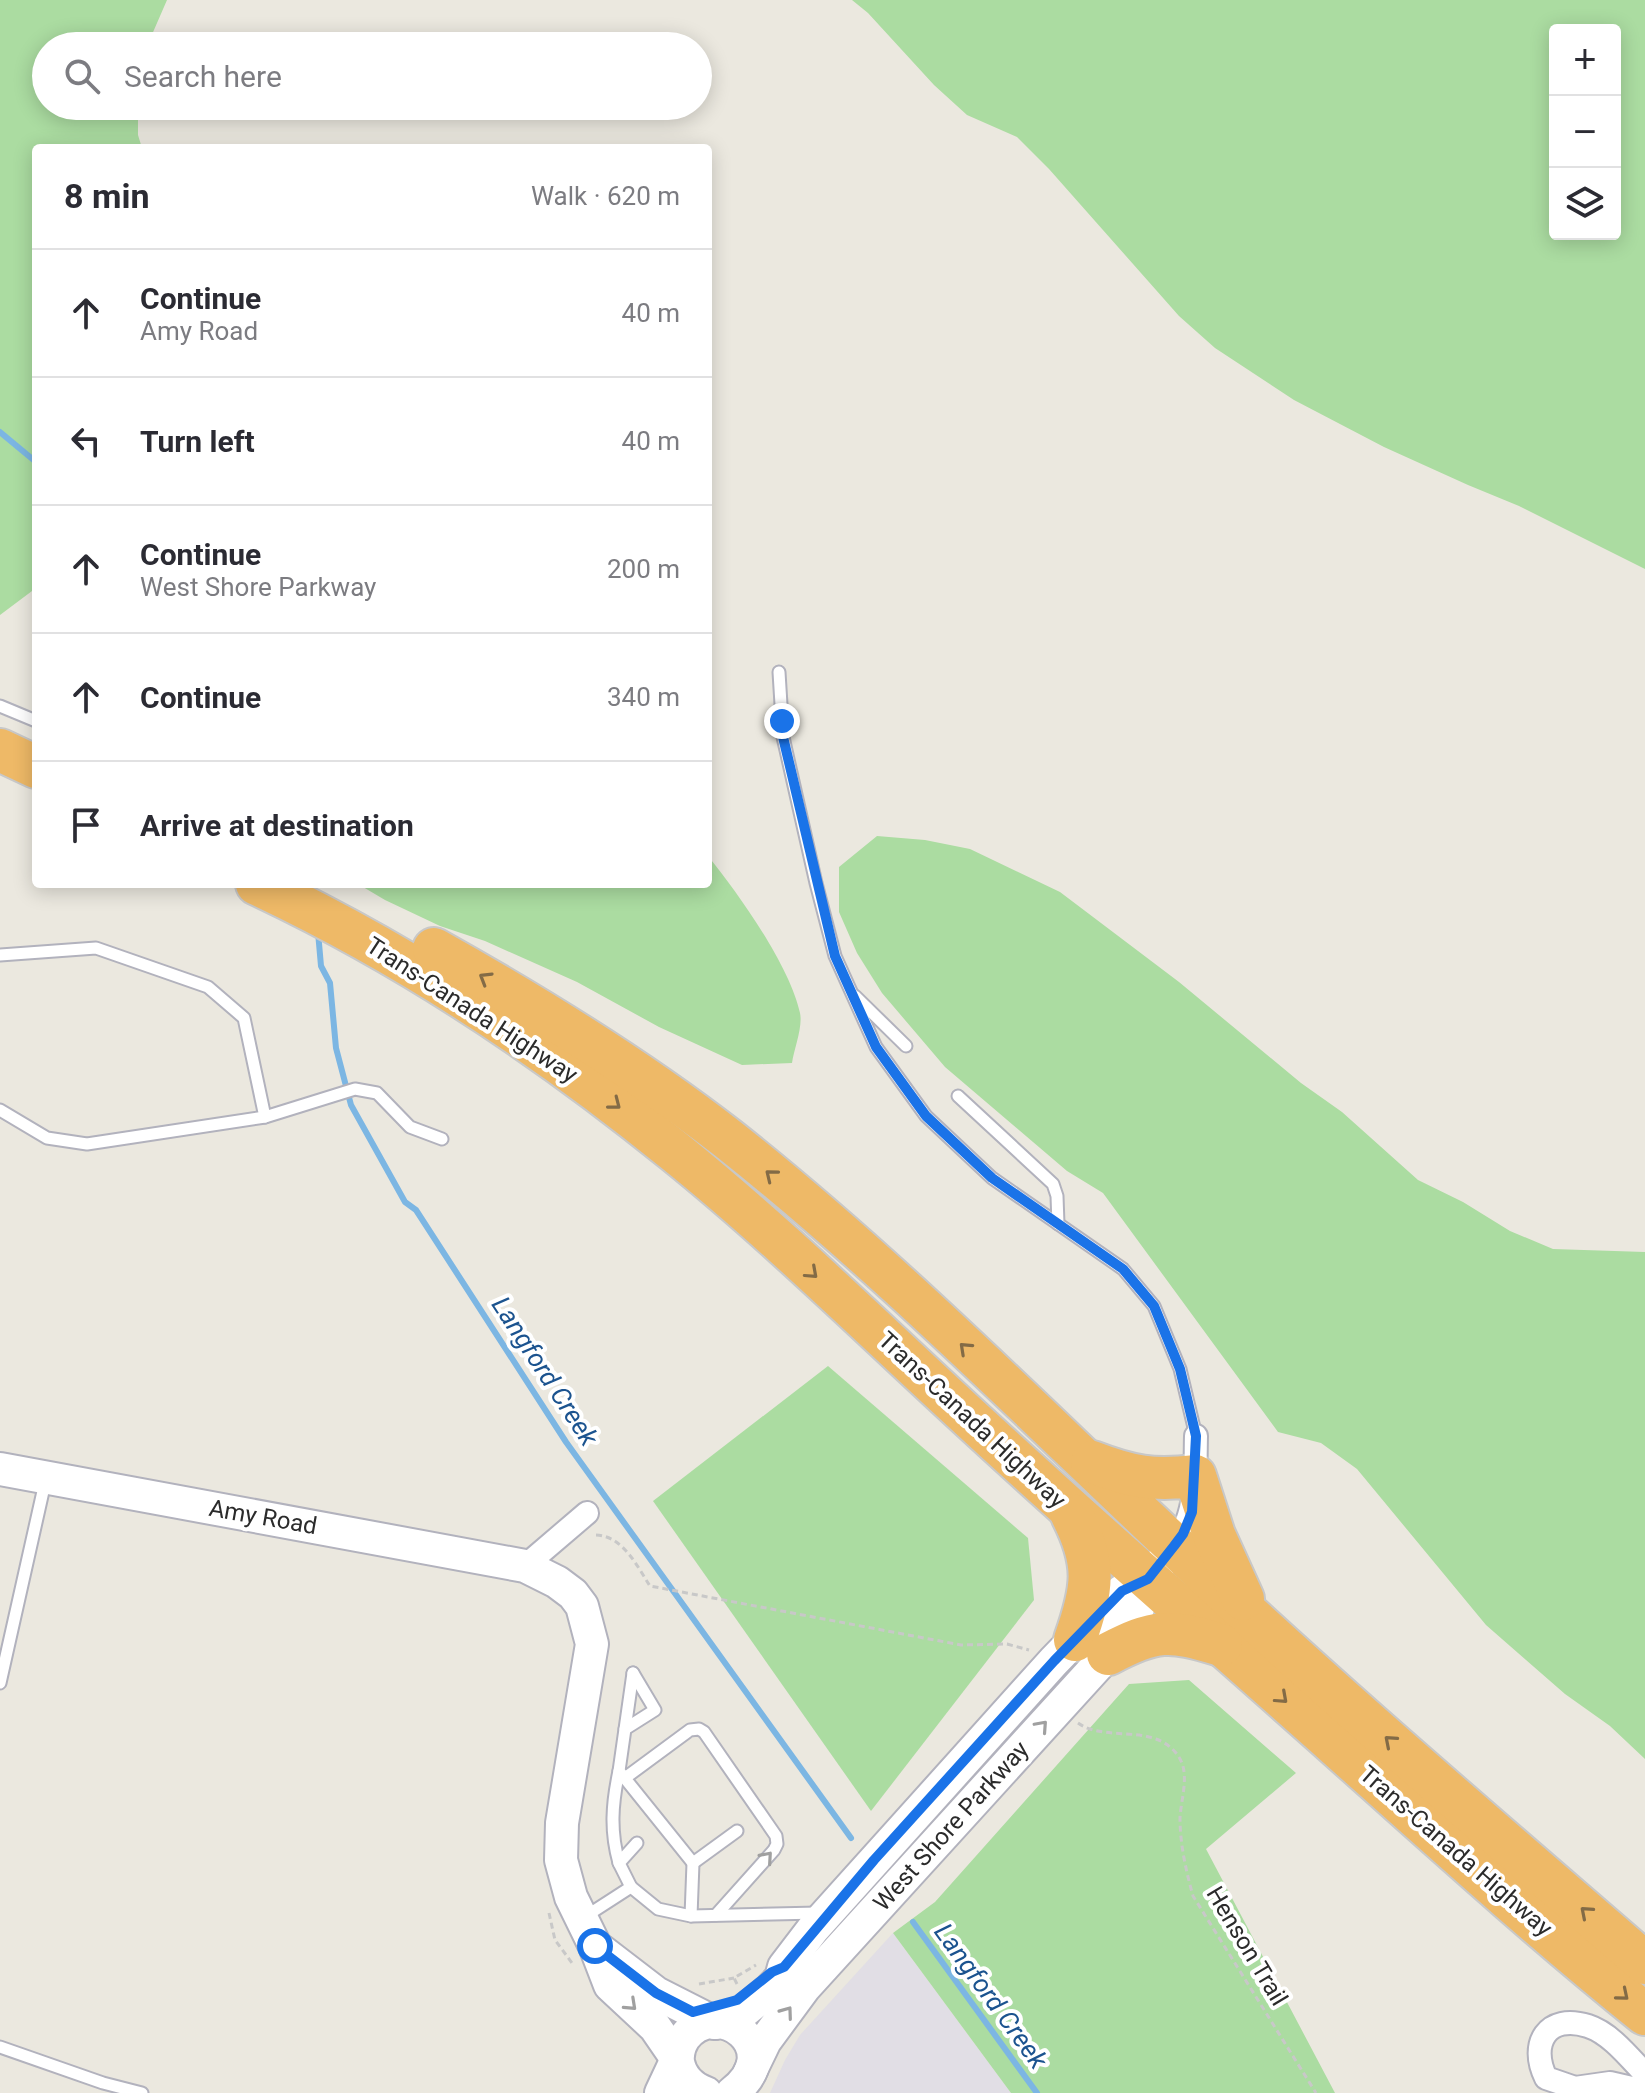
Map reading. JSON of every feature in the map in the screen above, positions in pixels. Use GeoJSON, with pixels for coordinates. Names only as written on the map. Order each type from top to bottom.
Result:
{"type":"FeatureCollection","features":[{"type":"Feature","properties":{"kind":"highway"},"geometry":{"type":"LineString","coordinates":[[0,734],[32,748]]}},
{"type":"Feature","properties":{"kind":"highway"},"geometry":{"type":"LineString","coordinates":[[0,750],[32,765]]}},
{"type":"Feature","properties":{"kind":"highway"},"geometry":{"type":"LineString","coordinates":[[0,767],[32,781]]}},
{"type":"Feature","properties":{"kind":"highway","name":"Trans-Canada Highway"},"geometry":{"type":"LineString","coordinates":[[282,888],[505,1026],[604,1096],[678,1154],[1070,1510],[1485,1879],[1645,2014]]}},
{"type":"Feature","properties":{"kind":"highway","name":"Trans-Canada Highway"},"geometry":{"type":"LineString","coordinates":[[282,888],[449,957],[552,1019],[725,1137],[865,1257],[1263,1628],[1645,1963]]}},
{"type":"Feature","properties":{"kind":"highway"},"geometry":{"type":"LineString","coordinates":[[854,1312],[888,1326],[911,1341],[1110,1509],[1142,1532],[1174,1546]]}},
{"type":"Feature","properties":{"kind":"highway"},"geometry":{"type":"LineString","coordinates":[[1083,1459],[1121,1473],[1160,1480],[1195,1456],[1228,1569],[1240,1594],[1263,1628]]}},
{"type":"Feature","properties":{"kind":"highway"},"geometry":{"type":"LineString","coordinates":[[1070,1510],[1086,1541],[1091,1574],[1092,1647],[1170,1632],[1224,1646]]}},
{"type":"Feature","properties":{"kind":"main road","name":"Amy Road"},"geometry":{"type":"LineString","coordinates":[[0,1469],[525,1566],[573,1594],[582,1606],[590,1629],[591,1661],[562,1823],[561,1860],[571,1897],[610,1985],[655,2027],[677,2059],[684,2077],[696,2089],[706,2093]]}},
{"type":"Feature","properties":{"kind":"main road","name":"West Shore Parkway"},"geometry":{"type":"LineString","coordinates":[[677,2059],[679,2047],[689,2033],[701,2026],[699,2006],[743,2012],[758,2002],[781,1978],[774,1961],[829,1912],[1092,1647],[1138,1608],[1148,1579],[1174,1546]]}},
{"type":"Feature","properties":{"kind":"main road","name":"West Shore Parkway"},"geometry":{"type":"LineString","coordinates":[[741,2083],[765,2041],[804,1988],[1092,1647]]}},
{"type":"Feature","properties":{"kind":"main road"},"geometry":{"type":"LineString","coordinates":[[588,1933],[656,1993],[699,2006],[750,2038],[754,2055],[741,2083]]}},
{"type":"Feature","properties":{"kind":"main road"},"geometry":{"type":"LineString","coordinates":[[661,2093],[677,2059]]}},
{"type":"Feature","properties":{"kind":"street"},"geometry":{"type":"LineString","coordinates":[[1174,1546],[1192,1512],[1195,1456]]}},
{"type":"Feature","properties":{"kind":"street"},"geometry":{"type":"LineString","coordinates":[[525,1566],[587,1513]]}},
{"type":"Feature","properties":{"kind":"street"},"geometry":{"type":"LineString","coordinates":[[1645,2074],[1607,2037],[1589,2027],[1573,2023],[1560,2025],[1548,2030],[1541,2039],[1540,2066],[1546,2078],[1575,2088],[1610,2083],[1645,2091]]}},
{"type":"Feature","properties":{"kind":"lane"},"geometry":{"type":"LineString","coordinates":[[779,672],[783,737],[835,956],[876,1047],[926,1116],[992,1178],[1123,1269],[1154,1306],[1180,1369],[1195,1456]]}},
{"type":"Feature","properties":{"kind":"lane"},"geometry":{"type":"LineString","coordinates":[[0,706],[32,719]]}},
{"type":"Feature","properties":{"kind":"lane"},"geometry":{"type":"LineString","coordinates":[[0,955],[96,948],[208,987],[244,1018],[265,1117]]}},
{"type":"Feature","properties":{"kind":"lane"},"geometry":{"type":"LineString","coordinates":[[851,991],[906,1046]]}},
{"type":"Feature","properties":{"kind":"lane"},"geometry":{"type":"LineString","coordinates":[[0,1110],[47,1138],[87,1144],[265,1117],[355,1089],[377,1093],[410,1127],[442,1139]]}},
{"type":"Feature","properties":{"kind":"lane"},"geometry":{"type":"LineString","coordinates":[[958,1096],[1053,1184],[1057,1196],[1058,1224]]}},
{"type":"Feature","properties":{"kind":"lane"},"geometry":{"type":"LineString","coordinates":[[0,1683],[46,1478]]}},
{"type":"Feature","properties":{"kind":"lane"},"geometry":{"type":"LineString","coordinates":[[625,1729],[622,1775],[612,1818],[613,1841],[619,1863],[631,1887],[658,1909],[691,1916],[829,1912]]}},
{"type":"Feature","properties":{"kind":"lane"},"geometry":{"type":"LineString","coordinates":[[622,1775],[690,1730],[699,1729],[776,1836],[774,1850],[716,1915]]}},
{"type":"Feature","properties":{"kind":"lane"},"geometry":{"type":"LineString","coordinates":[[622,1775],[660,1826],[693,1863],[691,1916]]}},
{"type":"Feature","properties":{"kind":"lane"},"geometry":{"type":"LineString","coordinates":[[693,1863],[737,1831]]}},
{"type":"Feature","properties":{"kind":"lane"},"geometry":{"type":"LineString","coordinates":[[619,1863],[637,1843]]}},
{"type":"Feature","properties":{"kind":"lane"},"geometry":{"type":"LineString","coordinates":[[588,1933],[631,1887]]}},
{"type":"Feature","properties":{"kind":"lane"},"geometry":{"type":"LineString","coordinates":[[0,2047],[103,2083],[142,2093]]}},
{"type":"Feature","properties":{"kind":"path"},"geometry":{"type":"LineString","coordinates":[[564,1533],[603,1535],[617,1543],[629,1553],[650,1586],[657,1588],[961,1645],[1007,1644],[1031,1650]]}},
{"type":"Feature","properties":{"kind":"path","name":"Henson Trail"},"geometry":{"type":"LineString","coordinates":[[1077,1721],[1096,1730],[1139,1734],[1174,1749],[1182,1763],[1185,1778],[1180,1820],[1187,1876],[1193,1896],[1316,2093]]}},
{"type":"Feature","properties":{"kind":"path"},"geometry":{"type":"LineString","coordinates":[[699,2006],[714,1983],[735,1980],[755,1966],[774,1961]]}},
{"type":"Feature","properties":{"kind":"shaded area"},"geometry":{"type":"Polygon","coordinates":[[[893,1933],[1011,2093],[770,2093],[800,2035],[893,1933]]]}},
{"type":"Feature","properties":{"kind":"green space"},"geometry":{"type":"Polygon","coordinates":[[[0,0],[167,0],[153,32],[32,32],[32,120],[138,120],[141,144],[32,144],[32,591],[0,615],[0,0]]]}},
{"type":"Feature","properties":{"kind":"green space"},"geometry":{"type":"Polygon","coordinates":[[[852,0],[1645,0],[1645,569],[1519,506],[1384,447],[1294,400],[1215,348],[1179,316],[1017,137],[967,115],[934,85],[868,13],[852,0]]]}},
{"type":"Feature","properties":{"kind":"green space"},"geometry":{"type":"Polygon","coordinates":[[[877,836],[925,840],[970,849],[1060,892],[1342,1112],[1418,1180],[1463,1202],[1510,1231],[1553,1249],[1645,1252],[1645,1759],[1610,1726],[1565,1694],[1486,1625],[1357,1469],[1321,1443],[1278,1432],[1103,1193],[1067,1171],[945,1067],[882,993],[857,953],[839,912],[839,867],[877,836]]]}},
{"type":"Feature","properties":{"kind":"green space"},"geometry":{"type":"Polygon","coordinates":[[[712,861],[762,931],[794,994],[801,1019],[792,1063],[742,1065],[659,1027],[577,982],[385,900],[365,888],[712,888],[712,861]]]}},
{"type":"Feature","properties":{"kind":"green space"},"geometry":{"type":"Polygon","coordinates":[[[828,1366],[1028,1538],[1034,1600],[871,1811],[653,1501],[828,1366]]]}},
{"type":"Feature","properties":{"kind":"green space"},"geometry":{"type":"Polygon","coordinates":[[[1189,1680],[1296,1773],[1206,1849],[1335,2093],[1011,2093],[893,1933],[935,1902],[1129,1684],[1189,1680]]]}},
{"type":"Feature","properties":{"kind":"waterway","name":"Langford Creek"},"geometry":{"type":"LineString","coordinates":[[0,432],[32,459]]}},
{"type":"Feature","properties":{"kind":"waterway","name":"Langford Creek"},"geometry":{"type":"LineString","coordinates":[[318,932],[321,966],[330,983],[336,1048],[351,1105],[405,1202],[416,1210],[566,1442],[851,1838]]}},
{"type":"Feature","properties":{"kind":"waterway","name":"Langford Creek"},"geometry":{"type":"LineString","coordinates":[[913,1922],[1037,2093]]}},
{"type":"Feature","properties":{"kind":"route"},"geometry":{"type":"LineString","coordinates":[[595,1946],[656,1993],[693,2012],[737,2000],[772,1972],[784,1967],[813,1929],[1054,1661],[1122,1591],[1148,1579],[1183,1534],[1192,1512],[1196,1436],[1192,1410],[1180,1369],[1154,1306],[1123,1269],[992,1178],[926,1116],[876,1047],[835,956],[783,737],[782,721]]}}]}
